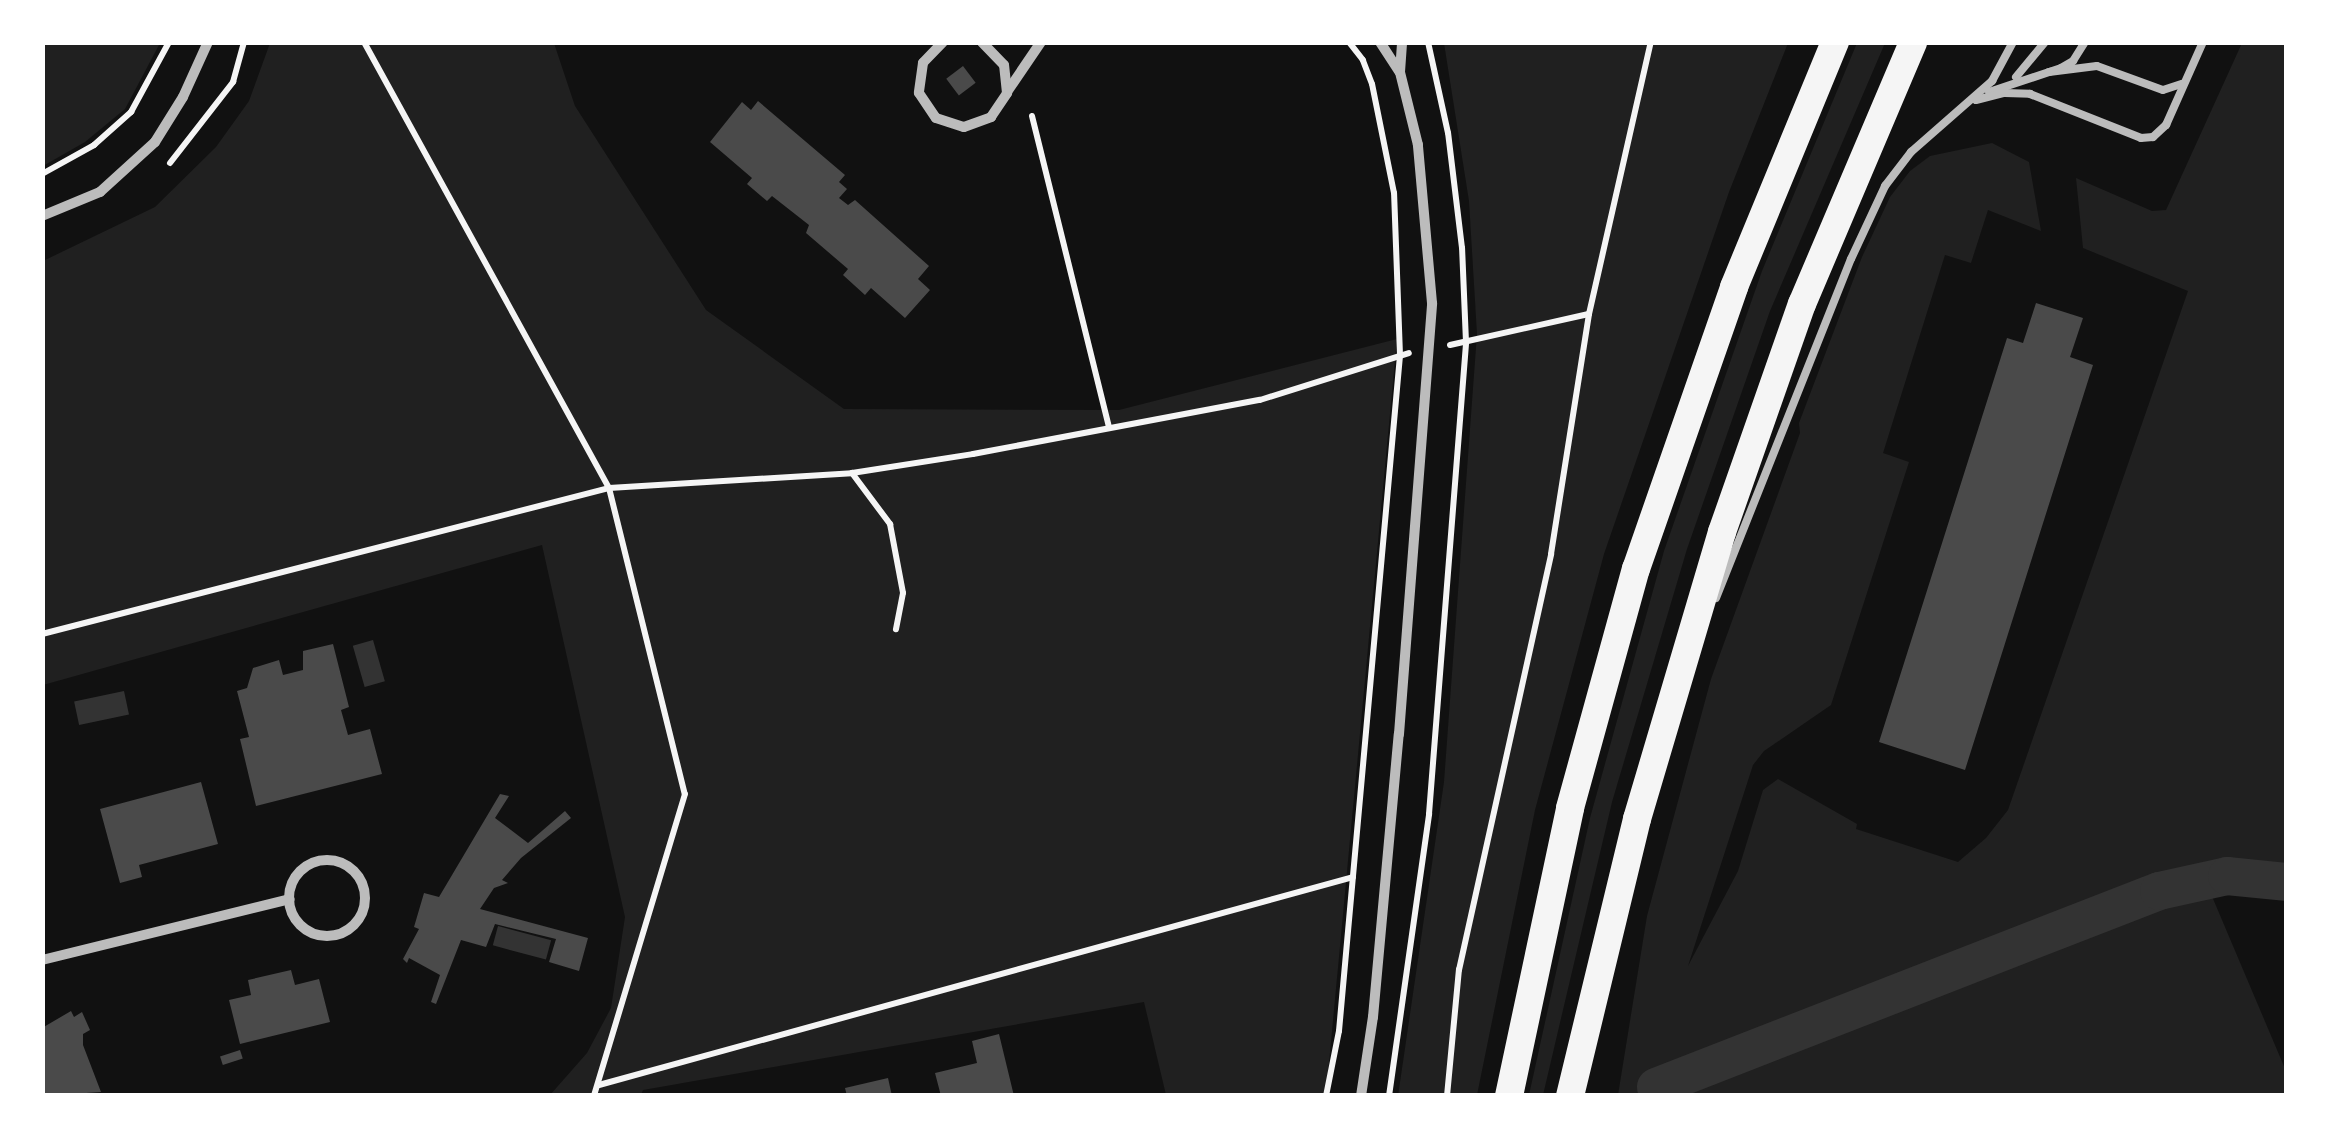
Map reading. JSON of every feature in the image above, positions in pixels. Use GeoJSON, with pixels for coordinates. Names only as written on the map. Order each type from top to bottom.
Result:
{"type":"FeatureCollection","features":[{"type":"Feature","properties":{"kind":"highway"},"geometry":{"type":"LineString","coordinates":[[1509,1096],[1565,827],[1632,584],[1734,287],[1834,42]]}},
{"type":"Feature","properties":{"kind":"highway"},"geometry":{"type":"LineString","coordinates":[[1570,1096],[1660,731],[1781,360],[1913,42]]}},
{"type":"Feature","properties":{"kind":"street"},"geometry":{"type":"LineString","coordinates":[[42,216],[100,192],[155,142],[183,97],[208,42]]}},
{"type":"Feature","properties":{"kind":"street"},"geometry":{"type":"LineString","coordinates":[[942,42],[931,50],[919,78],[919,93],[936,118],[949,125],[979,124],[1001,106],[1041,42]]}},
{"type":"Feature","properties":{"kind":"street"},"geometry":{"type":"LineString","coordinates":[[984,43],[995,42]]}},
{"type":"Feature","properties":{"kind":"street"},"geometry":{"type":"LineString","coordinates":[[1380,42],[1400,72]]}},
{"type":"Feature","properties":{"kind":"street"},"geometry":{"type":"LineString","coordinates":[[1361,1096],[1382,927],[1432,304],[1418,145],[1400,72],[1402,42]]}},
{"type":"Feature","properties":{"kind":"street"},"geometry":{"type":"LineString","coordinates":[[984,43],[1004,64],[1006,93]]}},
{"type":"Feature","properties":{"kind":"street"},"geometry":{"type":"LineString","coordinates":[[329,860],[341,862],[360,878],[365,903],[354,925],[332,936],[308,931],[298,922],[290,900],[296,876],[306,867],[329,860]]}},
{"type":"Feature","properties":{"kind":"street"},"geometry":{"type":"LineString","coordinates":[[42,960],[290,900]]}},
{"type":"Feature","properties":{"kind":"lane"},"geometry":{"type":"LineString","coordinates":[[1660,731],[1689,648],[1734,558],[1874,206],[1912,152],[1992,81],[2013,42]]}},
{"type":"Feature","properties":{"kind":"lane"},"geometry":{"type":"LineString","coordinates":[[1968,105],[2032,64],[2045,42]]}},
{"type":"Feature","properties":{"kind":"lane"},"geometry":{"type":"LineString","coordinates":[[2049,72],[2073,61],[2086,42]]}},
{"type":"Feature","properties":{"kind":"lane"},"geometry":{"type":"LineString","coordinates":[[1968,105],[1995,94],[2030,94],[2148,138],[2163,130],[2203,42]]}},
{"type":"Feature","properties":{"kind":"lane"},"geometry":{"type":"LineString","coordinates":[[2008,82],[2049,72],[2104,66],[2163,90],[2180,86],[2187,77]]}},
{"type":"Feature","properties":{"kind":"path"},"geometry":{"type":"LineString","coordinates":[[42,174],[94,145],[131,112],[169,42]]}},
{"type":"Feature","properties":{"kind":"path"},"geometry":{"type":"LineString","coordinates":[[364,42],[609,488],[685,794],[594,1096]]}},
{"type":"Feature","properties":{"kind":"path"},"geometry":{"type":"LineString","coordinates":[[1326,1096],[1339,1030],[1400,355],[1394,193],[1372,84],[1349,42]]}},
{"type":"Feature","properties":{"kind":"path"},"geometry":{"type":"LineString","coordinates":[[1389,1096],[1429,814],[1466,342],[1462,248],[1448,133],[1428,42]]}},
{"type":"Feature","properties":{"kind":"path"},"geometry":{"type":"LineString","coordinates":[[1447,1096],[1458,970],[1551,554],[1589,314],[1651,42]]}},
{"type":"Feature","properties":{"kind":"path"},"geometry":{"type":"LineString","coordinates":[[1032,116],[1109,428]]}},
{"type":"Feature","properties":{"kind":"path"},"geometry":{"type":"LineString","coordinates":[[42,634],[609,488],[852,473],[1109,428],[1260,400],[1400,355],[1589,314]]}},
{"type":"Feature","properties":{"kind":"path"},"geometry":{"type":"LineString","coordinates":[[852,473],[890,524],[903,593],[896,629]]}},
{"type":"Feature","properties":{"kind":"path"},"geometry":{"type":"LineString","coordinates":[[598,1085],[1353,877]]}},
{"type":"Feature","properties":{"kind":"shaded area"},"geometry":{"type":"Polygon","coordinates":[[[43,42],[160,43],[125,109],[85,142],[43,166],[43,42]]]}},
{"type":"Feature","properties":{"kind":"shaded area"},"geometry":{"type":"Polygon","coordinates":[[[270,43],[554,43],[575,106],[706,310],[844,409],[1119,410],[1397,339],[1326,1095],[1166,1095],[1144,1002],[643,1090],[641,1095],[550,1095],[587,1053],[611,1008],[625,917],[542,545],[43,685],[43,261],[155,207],[216,147],[249,101],[270,43]]]}},
{"type":"Feature","properties":{"kind":"shaded area"},"geometry":{"type":"Polygon","coordinates":[[[1444,43],[1788,43],[1729,192],[1604,554],[1535,810],[1477,1095],[1398,1096],[1444,782],[1477,334],[1469,201],[1444,43]]]}},
{"type":"Feature","properties":{"kind":"shaded area"},"geometry":{"type":"Polygon","coordinates":[[[1857,43],[1885,43],[1770,311],[1687,549],[1612,802],[1543,1095],[1529,1095],[1590,818],[1664,551],[1762,271],[1857,43]]]}},
{"type":"Feature","properties":{"kind":"shaded area"},"geometry":{"type":"Polygon","coordinates":[[[2242,43],[2286,43],[2286,898],[2239,890],[2211,894],[2286,1071],[2286,1095],[1618,1095],[1647,916],[1711,679],[1800,433],[1799,423],[1862,257],[1890,197],[1910,171],[1930,156],[1992,143],[2029,162],[2041,231],[1988,210],[1971,263],[1945,255],[1883,453],[1909,462],[1831,705],[1764,751],[1753,765],[1688,966],[1738,871],[1763,790],[1778,779],[1857,824],[1856,829],[1958,862],[1986,838],[2008,810],[2188,291],[2083,248],[2076,178],[2152,211],[2166,210],[2242,43]]]}},
{"type":"Feature","properties":{"kind":"shaded area"},"geometry":{"type":"Polygon","coordinates":[[[373,640],[385,681],[365,687],[353,646],[373,640]]]}},
{"type":"Feature","properties":{"kind":"shaded area"},"geometry":{"type":"Polygon","coordinates":[[[124,691],[129,714],[79,725],[74,702],[124,691]]]}},
{"type":"Feature","properties":{"kind":"shaded area"},"geometry":{"type":"Polygon","coordinates":[[[498,926],[551,940],[546,960],[493,945],[498,926]]]}},
{"type":"Feature","properties":{"kind":"building"},"geometry":{"type":"Polygon","coordinates":[[[963,66],[976,83],[959,95],[946,79],[963,66]]]}},
{"type":"Feature","properties":{"kind":"building"},"geometry":{"type":"Polygon","coordinates":[[[758,101],[845,175],[839,182],[847,189],[839,198],[848,205],[855,200],[929,266],[918,279],[930,290],[905,318],[871,288],[865,295],[843,275],[848,269],[806,233],[809,225],[772,196],[767,201],[747,184],[752,178],[710,142],[742,102],[751,110],[758,101]]]}},
{"type":"Feature","properties":{"kind":"building"},"geometry":{"type":"Polygon","coordinates":[[[2036,303],[2083,318],[2070,357],[2093,365],[1965,770],[1879,742],[2007,338],[2023,343],[2036,303]]]}},
{"type":"Feature","properties":{"kind":"building"},"geometry":{"type":"Polygon","coordinates":[[[333,644],[349,707],[341,710],[348,735],[370,729],[382,774],[256,806],[240,739],[249,737],[237,691],[247,688],[253,668],[279,660],[283,675],[303,670],[303,651],[333,644]]]}},
{"type":"Feature","properties":{"kind":"building"},"geometry":{"type":"Polygon","coordinates":[[[201,782],[218,844],[139,865],[142,877],[120,883],[100,809],[201,782]]]}},
{"type":"Feature","properties":{"kind":"building"},"geometry":{"type":"Polygon","coordinates":[[[500,794],[509,796],[495,818],[528,843],[565,811],[571,818],[521,858],[502,880],[508,883],[494,888],[480,909],[588,938],[579,971],[549,962],[556,939],[495,924],[486,947],[461,940],[436,1004],[431,1002],[440,975],[409,958],[407,963],[403,959],[419,929],[414,927],[424,893],[439,897],[500,794]]]}},
{"type":"Feature","properties":{"kind":"building"},"geometry":{"type":"Polygon","coordinates":[[[291,970],[295,985],[319,979],[330,1022],[240,1044],[229,1000],[251,995],[248,980],[291,970]]]}},
{"type":"Feature","properties":{"kind":"building"},"geometry":{"type":"Polygon","coordinates":[[[71,1011],[74,1017],[82,1012],[90,1030],[83,1034],[83,1045],[101,1092],[42,1096],[42,1028],[71,1011]]]}},
{"type":"Feature","properties":{"kind":"building"},"geometry":{"type":"Polygon","coordinates":[[[999,1034],[1014,1096],[941,1096],[935,1073],[977,1063],[972,1041],[999,1034]]]}},
{"type":"Feature","properties":{"kind":"building"},"geometry":{"type":"Polygon","coordinates":[[[240,1050],[243,1059],[223,1065],[220,1056],[240,1050]]]}},
{"type":"Feature","properties":{"kind":"building"},"geometry":{"type":"Polygon","coordinates":[[[888,1078],[892,1096],[847,1096],[845,1088],[888,1078]]]}},
{"type":"Feature","properties":{"kind":"waterway"},"geometry":{"type":"LineString","coordinates":[[1656,1087],[2159,891],[2227,876],[2286,882]]}}]}
